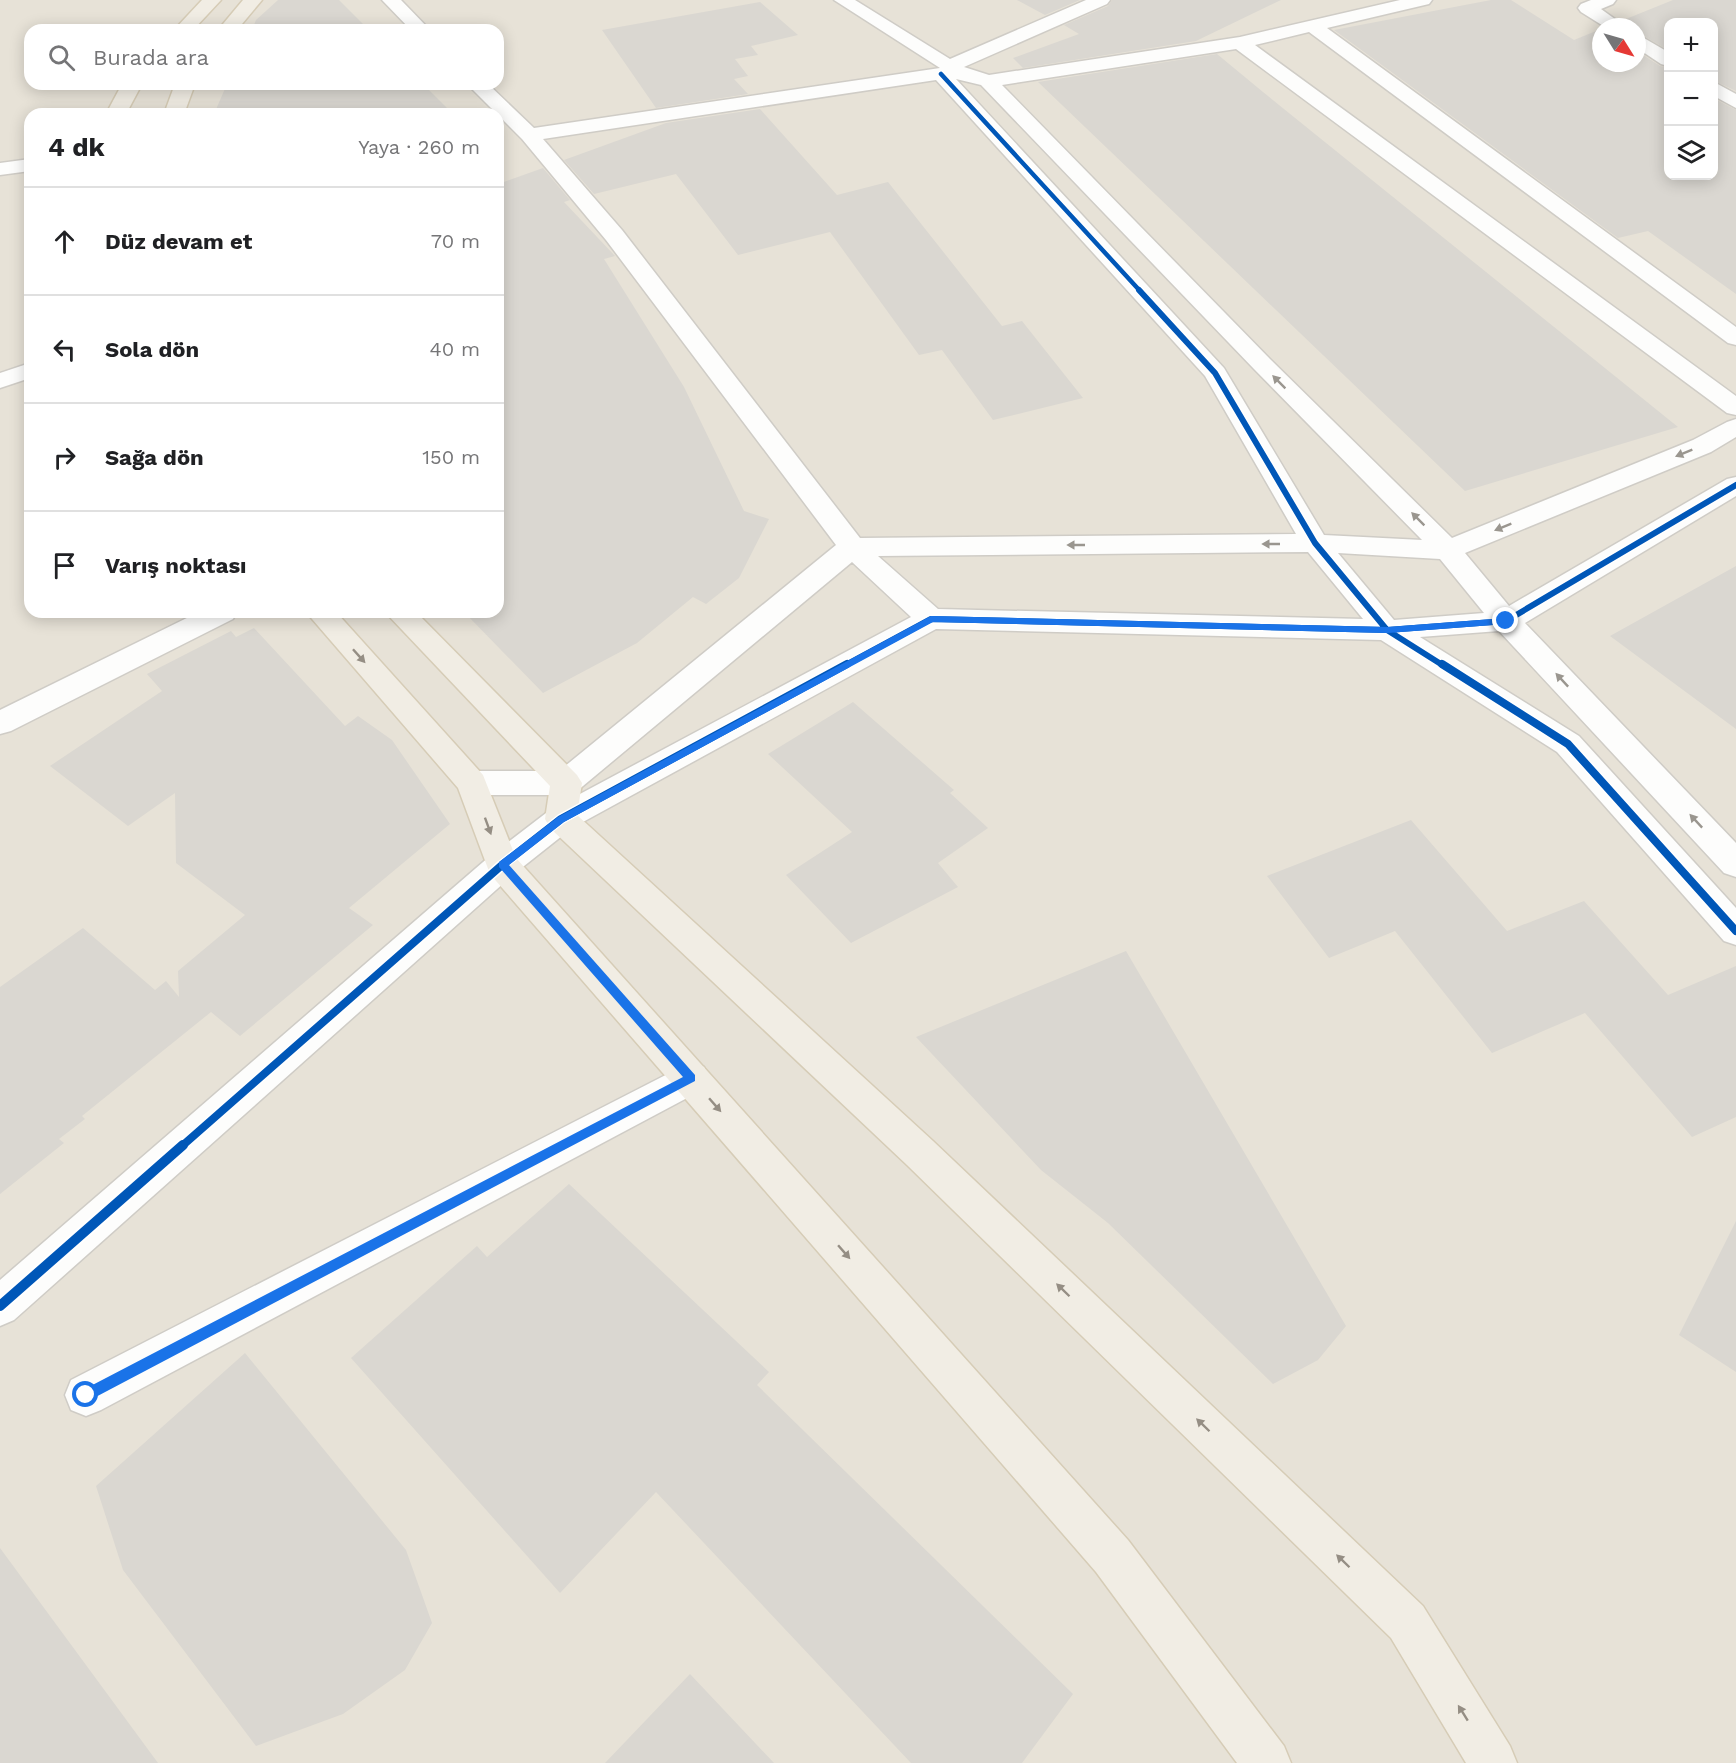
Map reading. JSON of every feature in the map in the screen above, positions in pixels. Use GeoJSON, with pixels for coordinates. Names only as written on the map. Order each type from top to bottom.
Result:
{"type":"FeatureCollection","features":[{"type":"Feature","properties":{"kind":"main road"},"geometry":{"type":"LineString","coordinates":[[189,24],[212,0]]}},
{"type":"Feature","properties":{"kind":"main road"},"geometry":{"type":"LineString","coordinates":[[232,24],[253,0]]}},
{"type":"Feature","properties":{"kind":"main road"},"geometry":{"type":"LineString","coordinates":[[120,108],[129,90]]}},
{"type":"Feature","properties":{"kind":"main road"},"geometry":{"type":"LineString","coordinates":[[176,108],[183,90]]}},
{"type":"Feature","properties":{"kind":"main road"},"geometry":{"type":"LineString","coordinates":[[325,618],[472,783],[502,865],[1112,1556],[1267,1763]]}},
{"type":"Feature","properties":{"kind":"main road"},"geometry":{"type":"LineString","coordinates":[[405,618],[566,783],[561,819],[920,1153],[1407,1622],[1493,1763]]}},
{"type":"Feature","properties":{"kind":"street"},"geometry":{"type":"LineString","coordinates":[[391,0],[415,24]]}},
{"type":"Feature","properties":{"kind":"street"},"geometry":{"type":"LineString","coordinates":[[843,0],[950,71],[1215,373],[1315,543],[1388,630],[1568,744],[1736,931]]}},
{"type":"Feature","properties":{"kind":"street"},"geometry":{"type":"LineString","coordinates":[[529,135],[950,71],[1101,0]]}},
{"type":"Feature","properties":{"kind":"street"},"geometry":{"type":"LineString","coordinates":[[950,71],[988,81],[1240,43],[1423,0]]}},
{"type":"Feature","properties":{"kind":"street"},"geometry":{"type":"LineString","coordinates":[[1580,4],[1607,0]]}},
{"type":"Feature","properties":{"kind":"street"},"geometry":{"type":"LineString","coordinates":[[1580,4],[1603,18]]}},
{"type":"Feature","properties":{"kind":"street"},"geometry":{"type":"LineString","coordinates":[[1312,26],[1736,338]]}},
{"type":"Feature","properties":{"kind":"street"},"geometry":{"type":"LineString","coordinates":[[1240,43],[1736,408]]}},
{"type":"Feature","properties":{"kind":"street"},"geometry":{"type":"LineString","coordinates":[[1646,46],[1664,57]]}},
{"type":"Feature","properties":{"kind":"street"},"geometry":{"type":"LineString","coordinates":[[988,81],[1262,364],[1448,550],[1506,621],[1736,864]]}},
{"type":"Feature","properties":{"kind":"street"},"geometry":{"type":"LineString","coordinates":[[483,90],[501,108]]}},
{"type":"Feature","properties":{"kind":"street"},"geometry":{"type":"LineString","coordinates":[[1718,91],[1736,102]]}},
{"type":"Feature","properties":{"kind":"street"},"geometry":{"type":"LineString","coordinates":[[504,110],[529,135],[614,235],[852,547],[931,619]]}},
{"type":"Feature","properties":{"kind":"street"},"geometry":{"type":"LineString","coordinates":[[0,169],[24,166]]}},
{"type":"Feature","properties":{"kind":"street"},"geometry":{"type":"LineString","coordinates":[[0,381],[24,372]]}},
{"type":"Feature","properties":{"kind":"street"},"geometry":{"type":"LineString","coordinates":[[472,783],[566,783],[852,547],[1315,543],[1448,550],[1702,446],[1736,427]]}},
{"type":"Feature","properties":{"kind":"street"},"geometry":{"type":"LineString","coordinates":[[0,1306],[502,865],[561,819],[931,619],[1388,630],[1506,621],[1736,485]]}},
{"type":"Feature","properties":{"kind":"street"},"geometry":{"type":"LineString","coordinates":[[0,723],[211,618]]}},
{"type":"Feature","properties":{"kind":"street"},"geometry":{"type":"LineString","coordinates":[[86,1395],[691,1078]]}},
{"type":"Feature","properties":{"kind":"shaded area"},"geometry":{"type":"Polygon","coordinates":[[[0,0],[1736,0],[1736,1763],[0,1763],[0,0]]]}},
{"type":"Feature","properties":{"kind":"building"},"geometry":{"type":"Polygon","coordinates":[[[278,0],[339,0],[363,24],[254,24],[278,0]]]}},
{"type":"Feature","properties":{"kind":"building"},"geometry":{"type":"Polygon","coordinates":[[[1017,0],[1080,0],[1045,15],[1017,0]]]}},
{"type":"Feature","properties":{"kind":"building"},"geometry":{"type":"Polygon","coordinates":[[[1112,0],[1281,0],[1196,41],[1023,68],[1013,58],[1079,34],[1064,25],[1108,6],[1112,0]]]}},
{"type":"Feature","properties":{"kind":"building"},"geometry":{"type":"Polygon","coordinates":[[[1491,0],[1511,0],[1574,40],[1592,33],[1592,72],[1646,72],[1646,57],[1664,67],[1664,180],[1718,180],[1718,101],[1736,110],[1736,294],[1648,231],[1618,238],[1334,30],[1491,0]]]}},
{"type":"Feature","properties":{"kind":"building"},"geometry":{"type":"Polygon","coordinates":[[[1673,0],[1736,0],[1736,91],[1718,82],[1718,18],[1664,18],[1664,48],[1646,37],[1646,18],[1628,18],[1673,0]]]}},
{"type":"Feature","properties":{"kind":"building"},"geometry":{"type":"Polygon","coordinates":[[[760,2],[798,35],[751,46],[758,55],[735,59],[748,76],[734,79],[748,94],[656,108],[602,30],[760,2]]]}},
{"type":"Feature","properties":{"kind":"building"},"geometry":{"type":"Polygon","coordinates":[[[1217,54],[1678,427],[1465,491],[1038,82],[1217,54]]]}},
{"type":"Feature","properties":{"kind":"building"},"geometry":{"type":"Polygon","coordinates":[[[224,90],[429,90],[447,108],[217,108],[224,90]]]}},
{"type":"Feature","properties":{"kind":"building"},"geometry":{"type":"Polygon","coordinates":[[[760,109],[837,195],[888,182],[1002,326],[1022,321],[1083,398],[993,420],[942,350],[919,355],[830,232],[738,255],[676,174],[594,194],[564,160],[666,123],[760,109]]]}},
{"type":"Feature","properties":{"kind":"building"},"geometry":{"type":"Polygon","coordinates":[[[543,168],[570,200],[564,202],[615,256],[604,259],[684,387],[744,511],[769,519],[739,578],[706,604],[693,597],[637,643],[543,693],[470,618],[504,618],[504,182],[543,168]]]}},
{"type":"Feature","properties":{"kind":"building"},"geometry":{"type":"Polygon","coordinates":[[[1736,566],[1736,729],[1610,636],[1736,566]]]}},
{"type":"Feature","properties":{"kind":"building"},"geometry":{"type":"Polygon","coordinates":[[[254,628],[345,726],[358,716],[392,740],[450,824],[349,908],[373,925],[240,1036],[211,1012],[82,1116],[85,1119],[59,1139],[64,1143],[0,1194],[0,987],[83,928],[155,990],[166,981],[179,997],[178,971],[245,915],[176,863],[175,793],[128,826],[50,766],[162,691],[147,674],[231,631],[236,637],[254,628]]]}},
{"type":"Feature","properties":{"kind":"building"},"geometry":{"type":"Polygon","coordinates":[[[853,702],[954,790],[950,793],[988,828],[938,863],[958,887],[851,943],[786,875],[852,832],[768,754],[853,702]]]}},
{"type":"Feature","properties":{"kind":"building"},"geometry":{"type":"Polygon","coordinates":[[[1411,820],[1507,931],[1584,901],[1668,995],[1736,966],[1736,1117],[1692,1137],[1585,1013],[1492,1053],[1395,931],[1329,958],[1267,876],[1411,820]]]}},
{"type":"Feature","properties":{"kind":"building"},"geometry":{"type":"Polygon","coordinates":[[[1126,951],[1346,1326],[1318,1360],[1273,1384],[1108,1223],[1041,1170],[916,1037],[1126,951]]]}},
{"type":"Feature","properties":{"kind":"building"},"geometry":{"type":"Polygon","coordinates":[[[569,1184],[769,1372],[757,1385],[1073,1694],[1022,1763],[911,1763],[656,1492],[560,1593],[351,1358],[477,1246],[487,1257],[569,1184]]]}},
{"type":"Feature","properties":{"kind":"building"},"geometry":{"type":"Polygon","coordinates":[[[1736,1221],[1736,1372],[1679,1335],[1736,1221]]]}},
{"type":"Feature","properties":{"kind":"building"},"geometry":{"type":"Polygon","coordinates":[[[245,1353],[406,1550],[432,1623],[405,1670],[343,1714],[256,1746],[123,1570],[96,1486],[245,1353]]]}},
{"type":"Feature","properties":{"kind":"building"},"geometry":{"type":"Polygon","coordinates":[[[0,1548],[158,1763],[0,1763],[0,1548]]]}},
{"type":"Feature","properties":{"kind":"building"},"geometry":{"type":"Polygon","coordinates":[[[690,1674],[774,1763],[605,1763],[690,1674]]]}},
{"type":"Feature","properties":{"kind":"cycle path"},"geometry":{"type":"LineString","coordinates":[[941,74],[1215,373],[1315,543],[1387,630],[1568,744],[1736,931]]}},
{"type":"Feature","properties":{"kind":"cycle path"},"geometry":{"type":"LineString","coordinates":[[0,1306],[502,865],[561,819],[931,619],[1387,630],[1506,621],[1736,485]]}},
{"type":"Feature","properties":{"kind":"route"},"geometry":{"type":"LineString","coordinates":[[86,1395],[691,1078],[502,865],[561,819],[931,619],[1388,630],[1506,621]]}}]}
